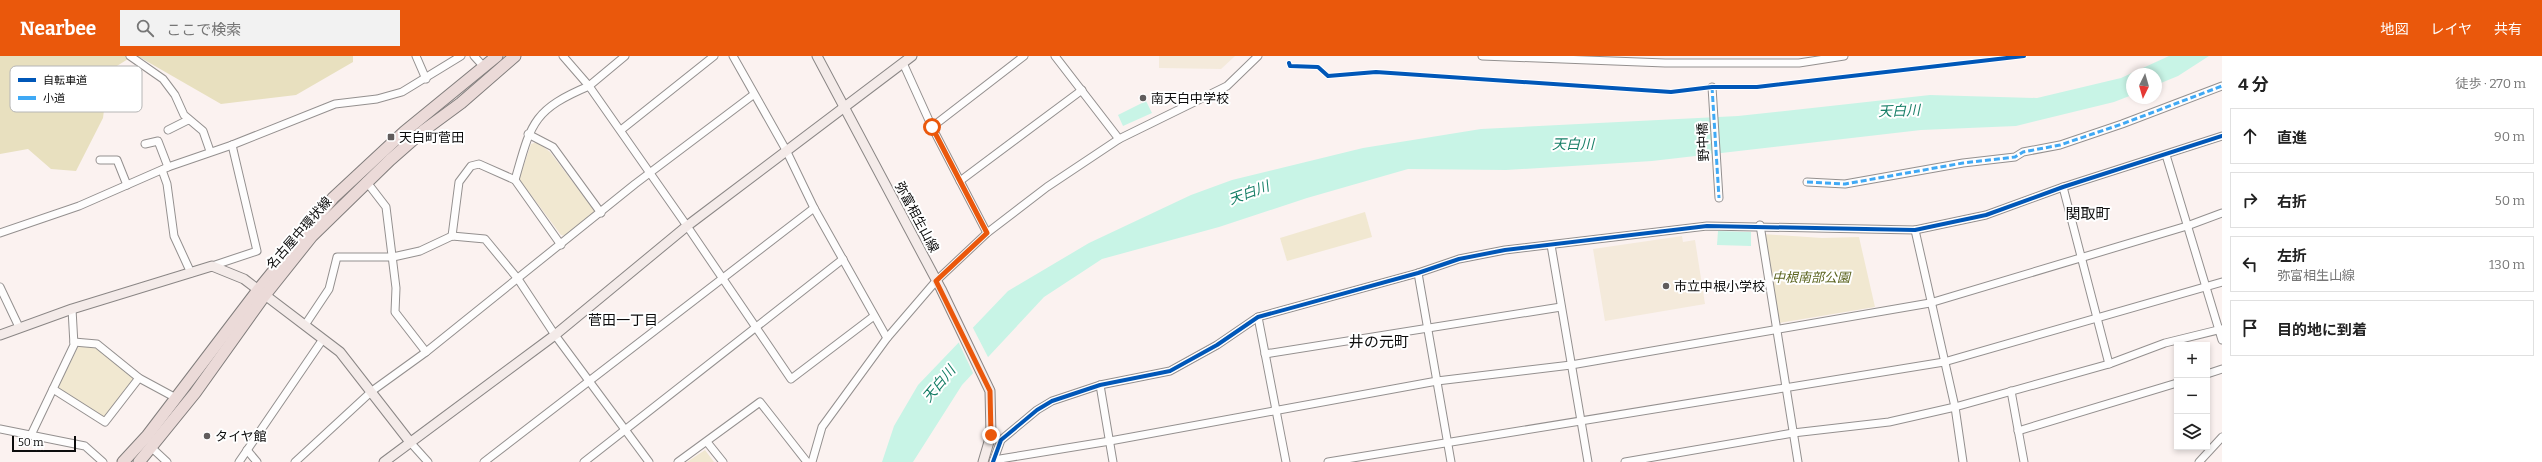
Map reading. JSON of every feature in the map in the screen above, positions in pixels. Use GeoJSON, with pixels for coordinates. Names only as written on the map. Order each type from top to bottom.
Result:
{"type":"FeatureCollection","features":[{"type":"Feature","properties":{"kind":"main road","name":"名古屋中環状線"},"geometry":{"type":"LineString","coordinates":[[139,462],[152,448],[262,293],[333,198],[404,132],[497,56]]}},
{"type":"Feature","properties":{"kind":"main road","name":"名古屋中環状線"},"geometry":{"type":"LineString","coordinates":[[123,462],[262,293],[312,236],[366,182],[418,136],[461,103],[515,56]]}},
{"type":"Feature","properties":{"kind":"street"},"geometry":{"type":"LineString","coordinates":[[130,56],[163,79],[175,95],[188,120],[204,131],[210,151]]}},
{"type":"Feature","properties":{"kind":"street"},"geometry":{"type":"LineString","coordinates":[[416,56],[426,79]]}},
{"type":"Feature","properties":{"kind":"street"},"geometry":{"type":"LineString","coordinates":[[0,233],[79,206],[210,151],[232,145],[335,104],[377,99],[402,92],[426,79],[460,56]]}},
{"type":"Feature","properties":{"kind":"street"},"geometry":{"type":"LineString","coordinates":[[474,56],[484,67]]}},
{"type":"Feature","properties":{"kind":"street"},"geometry":{"type":"LineString","coordinates":[[563,56],[621,130],[791,379],[874,316]]}},
{"type":"Feature","properties":{"kind":"street"},"geometry":{"type":"LineString","coordinates":[[515,180],[528,134],[545,109],[588,86],[625,56]]}},
{"type":"Feature","properties":{"kind":"street"},"geometry":{"type":"LineString","coordinates":[[621,130],[714,56]]}},
{"type":"Feature","properties":{"kind":"street"},"geometry":{"type":"LineString","coordinates":[[733,56],[753,95],[786,150],[814,208],[887,338]]}},
{"type":"Feature","properties":{"kind":"street","name":"弥富相生山線"},"geometry":{"type":"LineString","coordinates":[[817,56],[938,285],[990,391],[991,435],[983,462]]}},
{"type":"Feature","properties":{"kind":"street"},"geometry":{"type":"LineString","coordinates":[[384,462],[554,335],[687,226],[912,56]]}},
{"type":"Feature","properties":{"kind":"street"},"geometry":{"type":"LineString","coordinates":[[932,127],[1024,56]]}},
{"type":"Feature","properties":{"kind":"street"},"geometry":{"type":"LineString","coordinates":[[1055,56],[1119,140]]}},
{"type":"Feature","properties":{"kind":"street"},"geometry":{"type":"LineString","coordinates":[[812,462],[822,427],[887,338],[987,233],[1047,187],[1119,140],[1227,86],[1258,56]]}},
{"type":"Feature","properties":{"kind":"street"},"geometry":{"type":"LineString","coordinates":[[1482,56],[1665,60],[1799,59],[1844,56]]}},
{"type":"Feature","properties":{"kind":"street"},"geometry":{"type":"LineString","coordinates":[[903,63],[932,127],[987,233]]}},
{"type":"Feature","properties":{"kind":"street"},"geometry":{"type":"LineString","coordinates":[[1807,182],[1845,184],[1955,164],[2015,157],[2023,152],[2060,145],[2122,124],[2222,86]]}},
{"type":"Feature","properties":{"kind":"street","name":"野中橋"},"geometry":{"type":"LineString","coordinates":[[1712,88],[1718,196]]}},
{"type":"Feature","properties":{"kind":"street"},"geometry":{"type":"LineString","coordinates":[[960,181],[1082,90]]}},
{"type":"Feature","properties":{"kind":"street"},"geometry":{"type":"LineString","coordinates":[[295,462],[372,391],[426,352],[650,174],[753,95]]}},
{"type":"Feature","properties":{"kind":"street"},"geometry":{"type":"LineString","coordinates":[[168,130],[188,120]]}},
{"type":"Feature","properties":{"kind":"street"},"geometry":{"type":"LineString","coordinates":[[528,134],[553,147],[601,213]]}},
{"type":"Feature","properties":{"kind":"street"},"geometry":{"type":"LineString","coordinates":[[993,461],[1001,440],[1037,410],[1066,394],[1100,385],[1170,371],[1217,345],[1258,317],[1418,273],[1459,258],[1505,250],[1707,226],[1760,225],[1915,230],[1986,215],[2063,187],[2222,136]]}},
{"type":"Feature","properties":{"kind":"street"},"geometry":{"type":"LineString","coordinates":[[145,144],[158,141],[165,169],[174,236],[191,272]]}},
{"type":"Feature","properties":{"kind":"street"},"geometry":{"type":"LineString","coordinates":[[0,336],[19,327],[72,309],[257,251],[232,145]]}},
{"type":"Feature","properties":{"kind":"street"},"geometry":{"type":"LineString","coordinates":[[2166,155],[2222,340]]}},
{"type":"Feature","properties":{"kind":"street"},"geometry":{"type":"LineString","coordinates":[[100,160],[117,160],[127,185]]}},
{"type":"Feature","properties":{"kind":"street"},"geometry":{"type":"LineString","coordinates":[[452,236],[460,182],[471,166],[479,164],[515,180],[561,245]]}},
{"type":"Feature","properties":{"kind":"street"},"geometry":{"type":"LineString","coordinates":[[366,182],[386,206],[393,258],[395,312],[426,352]]}},
{"type":"Feature","properties":{"kind":"street"},"geometry":{"type":"LineString","coordinates":[[2063,187],[2080,259],[2109,364]]}},
{"type":"Feature","properties":{"kind":"street"},"geometry":{"type":"LineString","coordinates":[[484,462],[814,208]]}},
{"type":"Feature","properties":{"kind":"street"},"geometry":{"type":"LineString","coordinates":[[993,461],[1437,381],[1571,365],[1776,329],[1841,320],[1930,303],[2080,259],[2187,226],[2222,213]]}},
{"type":"Feature","properties":{"kind":"street"},"geometry":{"type":"LineString","coordinates":[[1760,225],[1798,462]]}},
{"type":"Feature","properties":{"kind":"street"},"geometry":{"type":"LineString","coordinates":[[1915,230],[1930,303],[1955,407],[1961,462]]}},
{"type":"Feature","properties":{"kind":"street"},"geometry":{"type":"LineString","coordinates":[[305,325],[329,289],[337,257],[393,258],[420,251],[452,236],[485,239],[518,279],[554,335],[589,380],[648,462]]}},
{"type":"Feature","properties":{"kind":"street"},"geometry":{"type":"LineString","coordinates":[[1551,245],[1588,462]]}},
{"type":"Feature","properties":{"kind":"street"},"geometry":{"type":"LineString","coordinates":[[584,462],[843,259]]}},
{"type":"Feature","properties":{"kind":"street"},"geometry":{"type":"LineString","coordinates":[[212,266],[244,279],[340,352],[372,391],[410,442],[428,462]]}},
{"type":"Feature","properties":{"kind":"street"},"geometry":{"type":"LineString","coordinates":[[1418,273],[1451,462]]}},
{"type":"Feature","properties":{"kind":"street"},"geometry":{"type":"LineString","coordinates":[[1328,462],[1448,441],[1581,422],[1944,362],[2097,318],[2206,289],[2222,282]]}},
{"type":"Feature","properties":{"kind":"street"},"geometry":{"type":"LineString","coordinates":[[0,287],[19,327]]}},
{"type":"Feature","properties":{"kind":"street"},"geometry":{"type":"LineString","coordinates":[[1265,354],[1561,307]]}},
{"type":"Feature","properties":{"kind":"street"},"geometry":{"type":"LineString","coordinates":[[31,435],[74,342],[72,309]]}},
{"type":"Feature","properties":{"kind":"street"},"geometry":{"type":"LineString","coordinates":[[1258,317],[1286,462]]}},
{"type":"Feature","properties":{"kind":"street"},"geometry":{"type":"LineString","coordinates":[[1625,462],[1793,433],[1889,422],[1955,407],[2109,364],[2165,344],[2220,330]]}},
{"type":"Feature","properties":{"kind":"street"},"geometry":{"type":"LineString","coordinates":[[239,462],[323,339]]}},
{"type":"Feature","properties":{"kind":"street"},"geometry":{"type":"LineString","coordinates":[[74,342],[97,344],[139,378],[176,398]]}},
{"type":"Feature","properties":{"kind":"street"},"geometry":{"type":"LineString","coordinates":[[2210,373],[2222,369]]}},
{"type":"Feature","properties":{"kind":"street"},"geometry":{"type":"LineString","coordinates":[[53,389],[105,422],[139,378]]}},
{"type":"Feature","properties":{"kind":"street"},"geometry":{"type":"LineString","coordinates":[[2018,431],[2174,384]]}},
{"type":"Feature","properties":{"kind":"street"},"geometry":{"type":"LineString","coordinates":[[1100,385],[1113,462]]}},
{"type":"Feature","properties":{"kind":"street"},"geometry":{"type":"LineString","coordinates":[[2011,391],[2024,462]]}},
{"type":"Feature","properties":{"kind":"street"},"geometry":{"type":"LineString","coordinates":[[678,462],[760,402],[808,462]]}},
{"type":"Feature","properties":{"kind":"street"},"geometry":{"type":"LineString","coordinates":[[0,429],[85,446],[103,462]]}},
{"type":"Feature","properties":{"kind":"street"},"geometry":{"type":"LineString","coordinates":[[2199,462],[2222,437]]}},
{"type":"Feature","properties":{"kind":"street"},"geometry":{"type":"LineString","coordinates":[[707,442],[723,462]]}},
{"type":"Feature","properties":{"kind":"street"},"geometry":{"type":"LineString","coordinates":[[152,448],[167,462]]}},
{"type":"Feature","properties":{"kind":"street"},"geometry":{"type":"LineString","coordinates":[[247,450],[257,462]]}},
{"type":"Feature","properties":{"kind":"green space"},"geometry":{"type":"Polygon","coordinates":[[[537,142],[550,152],[594,210],[594,214],[566,236],[561,235],[519,179],[531,144],[537,142]]]}},
{"type":"Feature","properties":{"kind":"green space"},"geometry":{"type":"Polygon","coordinates":[[[1365,212],[1372,237],[1287,261],[1280,238],[1365,212]]]}},
{"type":"Feature","properties":{"kind":"green space","name":"中根南部公園"},"geometry":{"type":"Polygon","coordinates":[[[1762,234],[1822,238],[1859,237],[1875,307],[1779,323],[1762,234]]]}},
{"type":"Feature","properties":{"kind":"green space"},"geometry":{"type":"Polygon","coordinates":[[[79,345],[96,347],[134,376],[134,382],[106,416],[103,417],[60,391],[58,387],[79,345]]]}},
{"type":"Feature","properties":{"kind":"green space"},"geometry":{"type":"Polygon","coordinates":[[[705,450],[714,462],[687,462],[705,450]]]}},
{"type":"Feature","properties":{"kind":"shaded area"},"geometry":{"type":"Polygon","coordinates":[[[0,56],[353,56],[353,62],[296,95],[221,104],[141,58],[128,59],[117,66],[10,66],[10,112],[104,112],[103,118],[76,171],[51,169],[28,149],[0,154],[0,56]]]}},
{"type":"Feature","properties":{"kind":"shaded area"},"geometry":{"type":"Polygon","coordinates":[[[1159,56],[1235,56],[1221,69],[1159,68],[1159,56]]]}},
{"type":"Feature","properties":{"kind":"shaded area"},"geometry":{"type":"Polygon","coordinates":[[[1682,236],[1683,242],[1695,240],[1705,304],[1605,321],[1593,249],[1682,236]]]}},
{"type":"Feature","properties":{"kind":"water","name":"天白川"},"geometry":{"type":"Polygon","coordinates":[[[2169,56],[2209,56],[2178,76],[2162,83],[2162,68],[2143,68],[2169,56]]]}},
{"type":"Feature","properties":{"kind":"water","name":"天白川"},"geometry":{"type":"Polygon","coordinates":[[[2126,76],[2126,97],[2114,102],[2016,126],[1921,130],[1652,161],[1506,170],[1408,169],[1307,198],[1219,227],[1102,259],[1044,297],[962,385],[913,462],[882,462],[894,426],[918,385],[1008,291],[1089,243],[1191,195],[1232,180],[1363,148],[1481,129],[1738,116],[1930,95],[2037,98],[2126,76]]]}},
{"type":"Feature","properties":{"kind":"water"},"geometry":{"type":"Polygon","coordinates":[[[1146,101],[1152,113],[1123,126],[1118,115],[1146,101]]]}},
{"type":"Feature","properties":{"kind":"water"},"geometry":{"type":"Polygon","coordinates":[[[1718,231],[1751,232],[1751,246],[1717,245],[1718,231]]]}},
{"type":"Feature","properties":{"kind":"pier"},"geometry":{"type":"Polygon","coordinates":[[[972,326],[989,359],[974,375],[958,341],[972,326]]]}},
{"type":"Feature","properties":{"kind":"marked path"},"geometry":{"type":"LineString","coordinates":[[1807,182],[1845,184],[1963,163],[2015,157],[2023,152],[2060,145],[2122,124],[2222,86]]}},
{"type":"Feature","properties":{"kind":"marked path"},"geometry":{"type":"LineString","coordinates":[[1712,87],[1719,198]]}},
{"type":"Feature","properties":{"kind":"cycle path"},"geometry":{"type":"LineString","coordinates":[[1289,63],[1290,66],[1318,67],[1328,76],[1376,72],[1671,92],[1712,87],[1757,87],[2024,56]]}},
{"type":"Feature","properties":{"kind":"cycle path"},"geometry":{"type":"LineString","coordinates":[[993,462],[1001,440],[1037,410],[1052,401],[1100,385],[1170,371],[1217,345],[1258,317],[1418,273],[1459,259],[1505,250],[1707,226],[1915,230],[1986,215],[2063,187],[2222,136]]}},
{"type":"Feature","properties":{"kind":"place","name":"南天白中学校"},"geometry":{"type":"Point","coordinates":[1143,98]}},
{"type":"Feature","properties":{"kind":"place","name":"天白町菅田"},"geometry":{"type":"Point","coordinates":[391,137]}},
{"type":"Feature","properties":{"kind":"place","name":"市立中根小学校"},"geometry":{"type":"Point","coordinates":[1666,286]}},
{"type":"Feature","properties":{"kind":"place","name":"タイヤ館"},"geometry":{"type":"Point","coordinates":[207,436]}},
{"type":"Feature","properties":{"kind":"district","name":"関取町"},"geometry":{"type":"Point","coordinates":[2088,214]}},
{"type":"Feature","properties":{"kind":"district","name":"菅田一丁目"},"geometry":{"type":"Point","coordinates":[623,320]}},
{"type":"Feature","properties":{"kind":"district","name":"井の元町"},"geometry":{"type":"Point","coordinates":[1379,342]}},
{"type":"Feature","properties":{"kind":"route"},"geometry":{"type":"LineString","coordinates":[[932,127],[987,233],[936,281],[990,391],[992,423],[991,435]]}}]}
